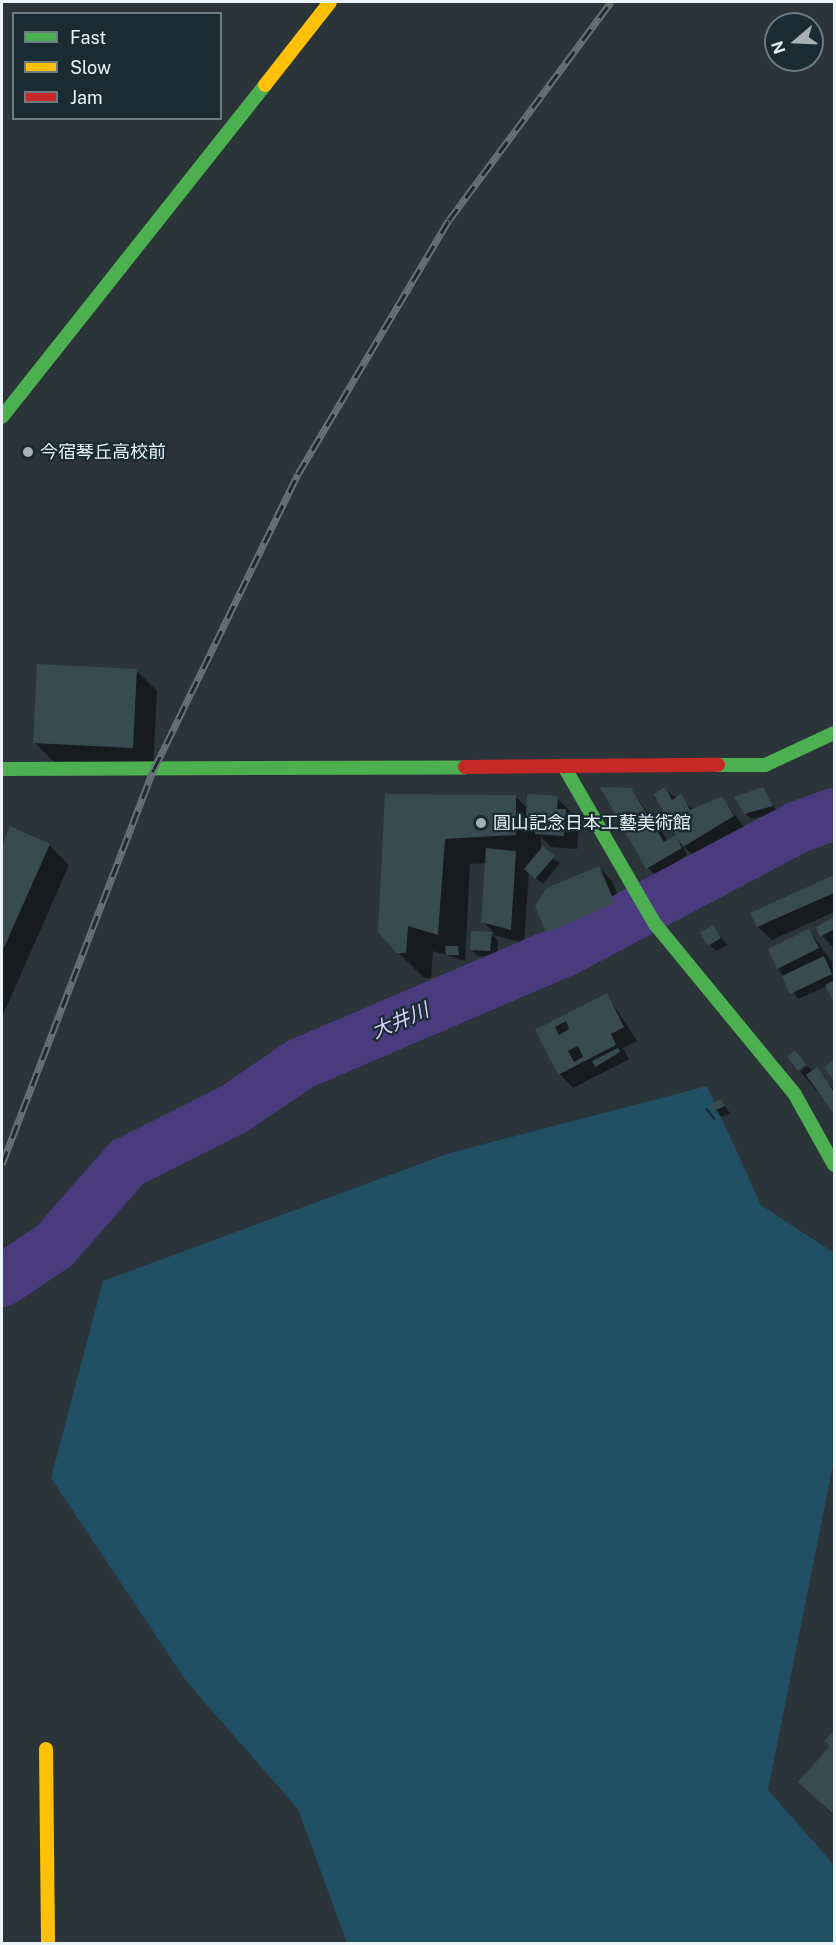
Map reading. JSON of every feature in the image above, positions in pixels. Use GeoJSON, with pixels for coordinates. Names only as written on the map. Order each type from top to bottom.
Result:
{"type":"FeatureCollection","features":[{"type":"Feature","properties":{"kind":"street"},"geometry":{"type":"LineString","coordinates":[[2,417],[330,2]]}},
{"type":"Feature","properties":{"kind":"street"},"geometry":{"type":"LineString","coordinates":[[2,769],[566,770],[765,765],[834,733]]}},
{"type":"Feature","properties":{"kind":"street"},"geometry":{"type":"LineString","coordinates":[[566,770],[655,924],[794,1093],[834,1165]]}},
{"type":"Feature","properties":{"kind":"street"},"geometry":{"type":"LineString","coordinates":[[46,1749],[48,1944]]}},
{"type":"Feature","properties":{"kind":"shaded area"},"geometry":{"type":"Polygon","coordinates":[[[707,1086],[761,1205],[834,1253],[834,1460],[768,1790],[834,1865],[834,1943],[347,1943],[298,1809],[186,1681],[51,1478],[103,1281],[450,1153],[707,1086]]]}},
{"type":"Feature","properties":{"kind":"building"},"geometry":{"type":"Polygon","coordinates":[[[37,664],[137,669],[133,748],[33,743],[37,664]]]}},
{"type":"Feature","properties":{"kind":"building"},"geometry":{"type":"Polygon","coordinates":[[[600,787],[631,788],[664,842],[676,835],[654,794],[665,787],[672,800],[681,794],[690,810],[722,796],[734,816],[683,847],[677,838],[682,848],[646,869],[600,787]]]}},
{"type":"Feature","properties":{"kind":"building"},"geometry":{"type":"Polygon","coordinates":[[[763,787],[773,806],[744,814],[734,797],[763,787]]]}},
{"type":"Feature","properties":{"kind":"building"},"geometry":{"type":"Polygon","coordinates":[[[385,794],[516,795],[516,835],[445,839],[438,935],[408,926],[406,953],[397,953],[378,932],[385,794]]]}},
{"type":"Feature","properties":{"kind":"building"},"geometry":{"type":"Polygon","coordinates":[[[527,794],[558,796],[557,809],[566,809],[564,836],[535,834],[536,820],[526,820],[527,794]]]}},
{"type":"Feature","properties":{"kind":"building"},"geometry":{"type":"Polygon","coordinates":[[[10,826],[50,844],[2,952],[2,846],[10,826]]]}},
{"type":"Feature","properties":{"kind":"building"},"geometry":{"type":"Polygon","coordinates":[[[543,846],[555,856],[535,879],[524,869],[543,846]]]}},
{"type":"Feature","properties":{"kind":"building"},"geometry":{"type":"Polygon","coordinates":[[[486,848],[516,851],[511,930],[481,922],[486,848]]]}},
{"type":"Feature","properties":{"kind":"building"},"geometry":{"type":"Polygon","coordinates":[[[599,866],[615,903],[546,933],[535,906],[547,888],[599,866]]]}},
{"type":"Feature","properties":{"kind":"building"},"geometry":{"type":"Polygon","coordinates":[[[834,875],[834,893],[757,927],[750,913],[834,875]]]}},
{"type":"Feature","properties":{"kind":"building"},"geometry":{"type":"Polygon","coordinates":[[[834,917],[834,929],[820,937],[816,927],[834,917]]]}},
{"type":"Feature","properties":{"kind":"building"},"geometry":{"type":"Polygon","coordinates":[[[713,924],[721,938],[708,946],[700,933],[713,924]]]}},
{"type":"Feature","properties":{"kind":"building"},"geometry":{"type":"Polygon","coordinates":[[[809,929],[819,948],[777,969],[768,949],[809,929]]]}},
{"type":"Feature","properties":{"kind":"building"},"geometry":{"type":"Polygon","coordinates":[[[471,931],[492,932],[490,951],[470,950],[471,931]]]}},
{"type":"Feature","properties":{"kind":"building"},"geometry":{"type":"Polygon","coordinates":[[[445,946],[458,946],[459,955],[446,955],[445,946]]]}},
{"type":"Feature","properties":{"kind":"building"},"geometry":{"type":"Polygon","coordinates":[[[824,956],[832,974],[790,994],[782,976],[824,956]]]}},
{"type":"Feature","properties":{"kind":"building"},"geometry":{"type":"Polygon","coordinates":[[[834,980],[834,1003],[825,985],[834,980]]]}},
{"type":"Feature","properties":{"kind":"building"},"geometry":{"type":"Polygon","coordinates":[[[607,993],[624,1027],[611,1034],[616,1045],[558,1075],[535,1030],[607,993]],[[566,1021],[555,1027],[559,1035],[569,1029],[566,1021]],[[578,1046],[568,1051],[574,1062],[583,1057],[578,1046]]]}},
{"type":"Feature","properties":{"kind":"building"},"geometry":{"type":"Polygon","coordinates":[[[618,1048],[620,1052],[595,1067],[592,1061],[618,1048]]]}},
{"type":"Feature","properties":{"kind":"building"},"geometry":{"type":"Polygon","coordinates":[[[795,1050],[806,1065],[798,1071],[787,1056],[795,1050]]]}},
{"type":"Feature","properties":{"kind":"building"},"geometry":{"type":"Polygon","coordinates":[[[834,1059],[834,1081],[824,1067],[834,1059]]]}},
{"type":"Feature","properties":{"kind":"building"},"geometry":{"type":"Polygon","coordinates":[[[817,1067],[834,1092],[834,1114],[806,1075],[817,1067]]]}},
{"type":"Feature","properties":{"kind":"building"},"geometry":{"type":"Polygon","coordinates":[[[721,1099],[725,1106],[713,1111],[710,1105],[721,1099]]]}},
{"type":"Feature","properties":{"kind":"building"},"geometry":{"type":"Polygon","coordinates":[[[834,1729],[834,1815],[798,1782],[830,1746],[824,1741],[834,1729]]]}},
{"type":"Feature","properties":{"kind":"waterway","name":"大井川"},"geometry":{"type":"LineString","coordinates":[[2,1281],[54,1246],[127,1163],[234,1109],[300,1064],[564,951],[798,827],[834,814]]}},
{"type":"Feature","properties":{"kind":"railway"},"geometry":{"type":"LineString","coordinates":[[2,1164],[154,769],[298,474],[449,220],[611,2]]}},
{"type":"Feature","properties":{"kind":"traffic: fast"},"geometry":{"type":"LineString","coordinates":[[2,417],[265,85]]}},
{"type":"Feature","properties":{"kind":"traffic: fast"},"geometry":{"type":"LineString","coordinates":[[718,765],[765,765],[834,733]]}},
{"type":"Feature","properties":{"kind":"traffic: fast"},"geometry":{"type":"LineString","coordinates":[[2,769],[465,767]]}},
{"type":"Feature","properties":{"kind":"traffic: fast"},"geometry":{"type":"LineString","coordinates":[[566,770],[655,924],[794,1093],[834,1165]]}},
{"type":"Feature","properties":{"kind":"traffic: slow"},"geometry":{"type":"LineString","coordinates":[[265,85],[330,2]]}},
{"type":"Feature","properties":{"kind":"traffic: slow"},"geometry":{"type":"LineString","coordinates":[[46,1749],[48,1944]]}},
{"type":"Feature","properties":{"kind":"traffic: jam"},"geometry":{"type":"LineString","coordinates":[[465,767],[718,765]]}},
{"type":"Feature","properties":{"kind":"place","name":"今宿琴丘高校前"},"geometry":{"type":"Point","coordinates":[28,452]}},
{"type":"Feature","properties":{"kind":"place","name":"圓山記念日本工藝美術館"},"geometry":{"type":"Point","coordinates":[481,823]}}]}
